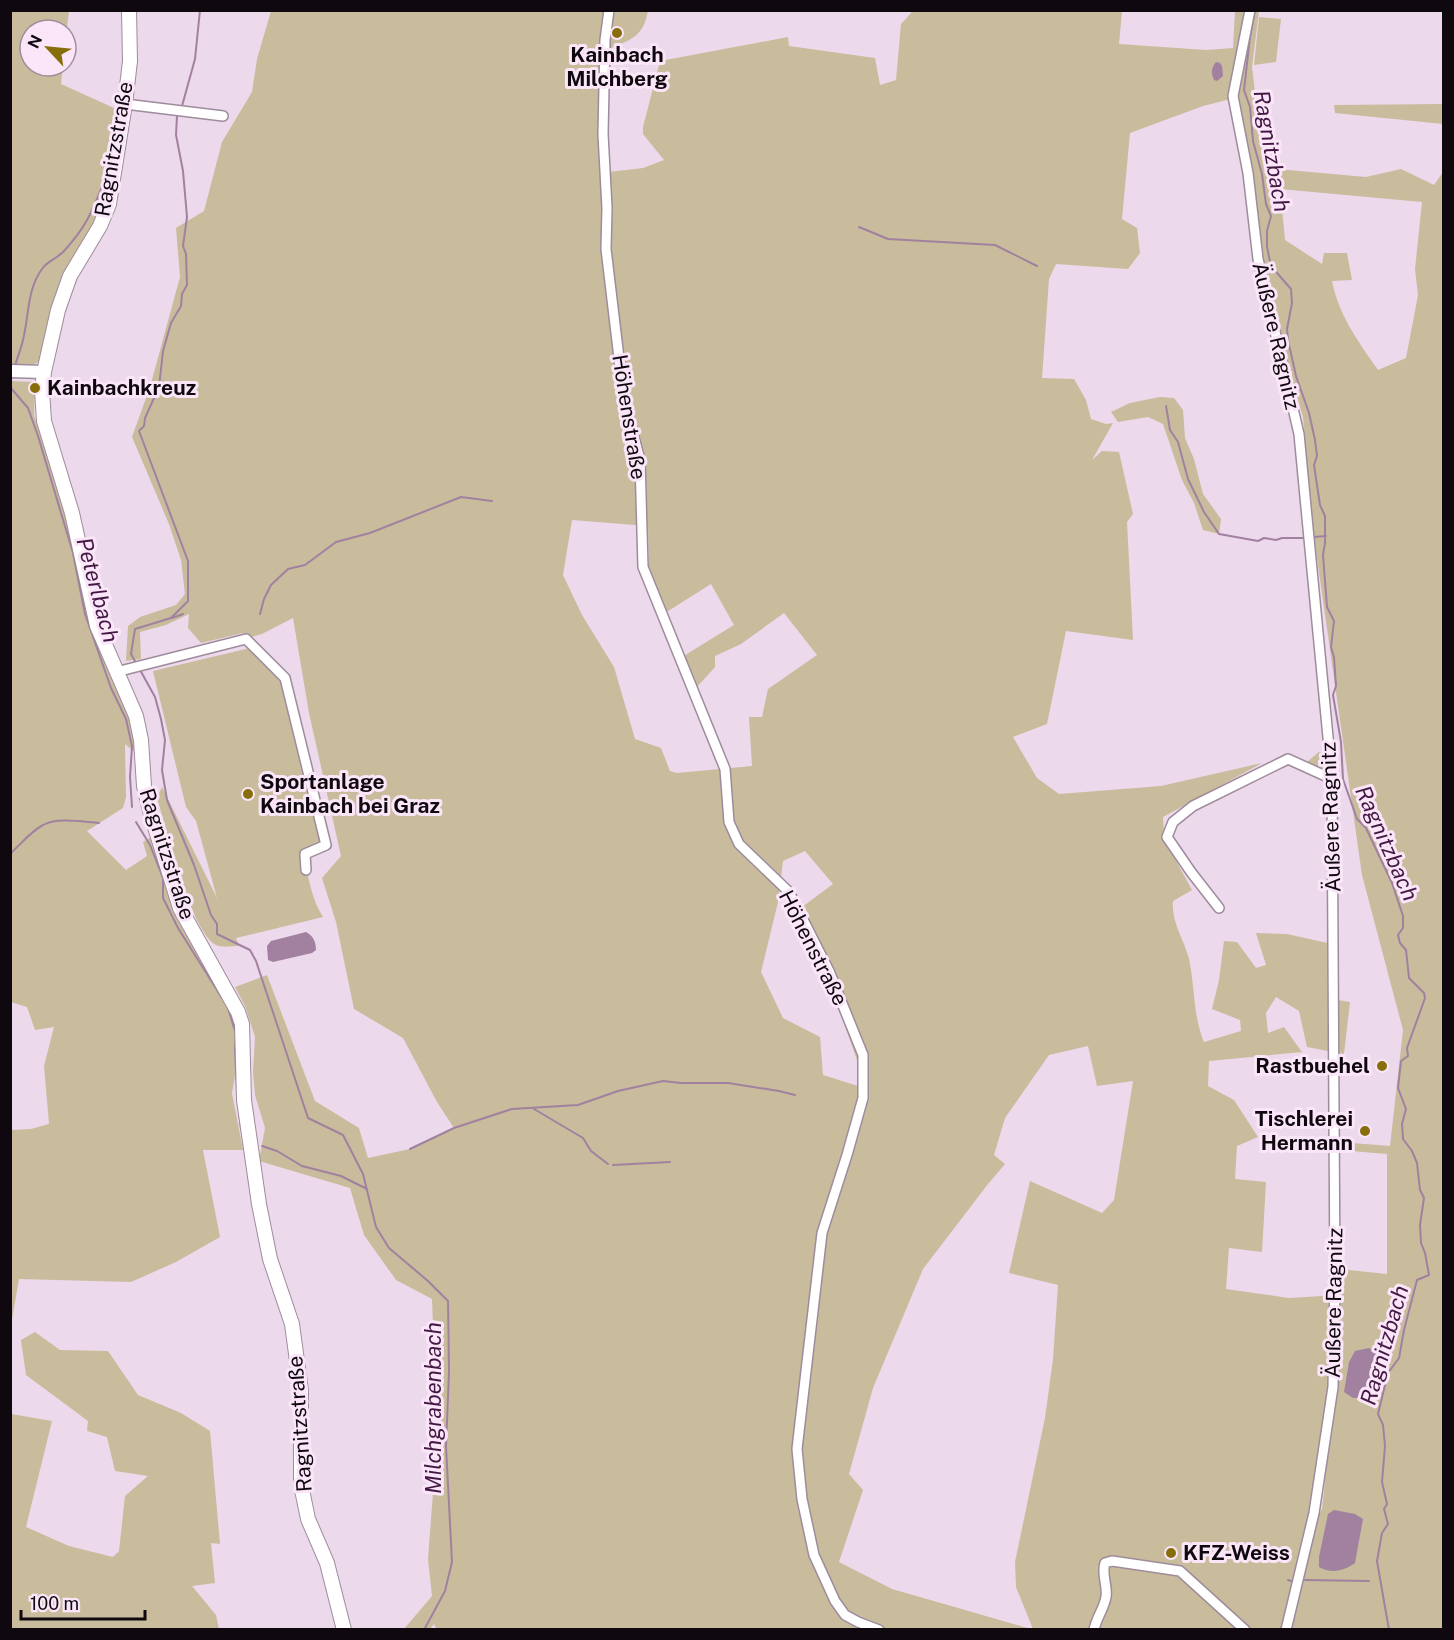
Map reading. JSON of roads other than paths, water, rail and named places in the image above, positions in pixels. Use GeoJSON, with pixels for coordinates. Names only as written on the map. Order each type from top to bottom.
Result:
{"type":"FeatureCollection","features":[{"type":"Feature","properties":{"kind":"main road","name":"Ragnitzstraße"},"geometry":{"type":"LineString","coordinates":[[129,10],[130,62],[109,204],[100,226],[70,276],[58,309],[44,372],[43,409],[46,433],[72,513],[97,626],[136,716],[141,740],[146,794],[180,908],[238,1012],[242,1024],[244,1100],[259,1204],[270,1259],[292,1324],[301,1391],[301,1485],[308,1519],[327,1563],[344,1629]]}},
{"type":"Feature","properties":{"kind":"street","name":"Höhenstraße"},"geometry":{"type":"LineString","coordinates":[[609,10],[605,40],[603,134],[607,208],[606,249],[624,400],[640,460],[643,567],[725,769],[729,822],[739,844],[789,892],[830,971],[863,1055],[863,1098],[822,1233],[797,1449],[802,1499],[814,1555],[835,1601],[845,1615],[879,1629]]}},
{"type":"Feature","properties":{"kind":"street","name":"Äußere Ragnitz"},"geometry":{"type":"LineString","coordinates":[[1250,10],[1233,96],[1248,172],[1258,259],[1299,434],[1332,779],[1335,1270],[1333,1387],[1314,1513],[1286,1629]]}},
{"type":"Feature","properties":{"kind":"street"},"geometry":{"type":"LineString","coordinates":[[125,104],[223,116]]}},
{"type":"Feature","properties":{"kind":"street"},"geometry":{"type":"LineString","coordinates":[[10,371],[44,372]]}},
{"type":"Feature","properties":{"kind":"street"},"geometry":{"type":"LineString","coordinates":[[116,672],[246,639],[285,678],[326,845],[305,854],[306,870]]}},
{"type":"Feature","properties":{"kind":"street"},"geometry":{"type":"LineString","coordinates":[[1219,908],[1167,837],[1173,822],[1193,806],[1288,759],[1332,779]]}},
{"type":"Feature","properties":{"kind":"street"},"geometry":{"type":"LineString","coordinates":[[1094,1629],[1107,1596],[1103,1569],[1105,1563],[1112,1561],[1180,1571],[1245,1629]]}},
{"type":"Feature","properties":{"kind":"waterway","name":"Milchgrabenbach"},"geometry":{"type":"LineString","coordinates":[[182,106],[195,59],[200,10]]}},
{"type":"Feature","properties":{"kind":"waterway","name":"Ragnitzbach"},"geometry":{"type":"LineString","coordinates":[[1255,10],[1244,90],[1250,107],[1253,141],[1262,174],[1266,204],[1271,216],[1267,231],[1267,247],[1271,266],[1291,289],[1292,303],[1287,329],[1288,340],[1315,440],[1317,456],[1314,465],[1320,505],[1325,516],[1323,555],[1327,607],[1334,621],[1331,647],[1336,686],[1333,695],[1341,742],[1343,779],[1357,819],[1366,828],[1392,883],[1403,916],[1403,928],[1398,935],[1400,943],[1406,950],[1409,978],[1424,993],[1425,998],[1407,1048],[1408,1056],[1401,1061],[1398,1088],[1406,1109],[1402,1124],[1403,1139],[1417,1163],[1420,1190],[1424,1198],[1420,1225],[1421,1243],[1429,1275],[1417,1280],[1399,1358],[1388,1373],[1378,1414],[1383,1425],[1385,1446],[1382,1482],[1387,1504],[1384,1509],[1388,1524],[1382,1533],[1377,1561],[1389,1630]]}},
{"type":"Feature","properties":{"kind":"waterway","name":"Milchgrabenbach"},"geometry":{"type":"LineString","coordinates":[[136,663],[131,654],[135,629],[171,618],[188,601],[188,561],[139,431],[144,426],[145,418],[159,387],[163,351],[171,323],[181,306],[182,294],[187,285],[186,254],[183,246],[187,217],[183,171],[176,135],[177,116]]}},
{"type":"Feature","properties":{"kind":"waterway"},"geometry":{"type":"LineString","coordinates":[[15,366],[37,277],[44,266],[62,253],[79,232],[90,215],[107,175]]}},
{"type":"Feature","properties":{"kind":"waterway"},"geometry":{"type":"LineString","coordinates":[[859,227],[888,239],[995,245],[1037,266]]}},
{"type":"Feature","properties":{"kind":"waterway"},"geometry":{"type":"LineString","coordinates":[[10,384],[12,376]]}},
{"type":"Feature","properties":{"kind":"waterway","name":"Peterlbach"},"geometry":{"type":"LineString","coordinates":[[10,387],[28,408],[38,436],[73,553],[85,614],[111,688],[126,719],[132,746],[130,777],[132,807]]}},
{"type":"Feature","properties":{"kind":"waterway"},"geometry":{"type":"LineString","coordinates":[[1166,406],[1170,430],[1178,442],[1188,479],[1204,512],[1219,534],[1258,541],[1264,538],[1276,540],[1304,538]]}},
{"type":"Feature","properties":{"kind":"waterway"},"geometry":{"type":"LineString","coordinates":[[260,614],[271,585],[288,569],[305,565],[336,542],[370,533],[461,497],[492,501]]}},
{"type":"Feature","properties":{"kind":"waterway"},"geometry":{"type":"LineString","coordinates":[[1314,537],[1326,536]]}},
{"type":"Feature","properties":{"kind":"waterway","name":"Milchgrabenbach"},"geometry":{"type":"LineString","coordinates":[[172,618],[183,614]]}},
{"type":"Feature","properties":{"kind":"waterway","name":"Milchgrabenbach"},"geometry":{"type":"LineString","coordinates":[[139,668],[155,697],[161,719],[165,740],[162,770],[167,800],[194,865],[211,915],[217,924],[217,934],[250,950],[256,961],[308,1118],[343,1135],[363,1174],[376,1227],[389,1248],[448,1301],[449,1372],[446,1446],[452,1562],[445,1591],[424,1630]]}},
{"type":"Feature","properties":{"kind":"waterway"},"geometry":{"type":"LineString","coordinates":[[10,854],[43,825],[55,821],[99,823]]}},
{"type":"Feature","properties":{"kind":"waterway","name":"Peterlbach"},"geometry":{"type":"LineString","coordinates":[[136,822],[150,845],[163,878],[163,898],[178,928],[222,998]]}},
{"type":"Feature","properties":{"kind":"waterway","name":"Peterlbach"},"geometry":{"type":"LineString","coordinates":[[227,1005],[236,1034],[237,1091]]}},
{"type":"Feature","properties":{"kind":"waterway"},"geometry":{"type":"LineString","coordinates":[[410,1149],[454,1128],[512,1109],[578,1105],[618,1091],[663,1081],[728,1083],[795,1095]]}},
{"type":"Feature","properties":{"kind":"waterway","name":"Peterlbach"},"geometry":{"type":"LineString","coordinates":[[238,1102],[241,1129]]}},
{"type":"Feature","properties":{"kind":"waterway"},"geometry":{"type":"LineString","coordinates":[[534,1109],[583,1138],[591,1151],[608,1164]]}},
{"type":"Feature","properties":{"kind":"waterway","name":"Peterlbach"},"geometry":{"type":"LineString","coordinates":[[262,1146],[277,1151],[302,1166],[341,1176],[367,1189]]}},
{"type":"Feature","properties":{"kind":"waterway"},"geometry":{"type":"LineString","coordinates":[[613,1165],[670,1162]]}},
{"type":"Feature","properties":{"kind":"waterway"},"geometry":{"type":"LineString","coordinates":[[1305,1580],[1369,1581]]}},
{"type":"Feature","properties":{"kind":"place","name":"Kainbach Milchberg"},"geometry":{"type":"Point","coordinates":[617,33]}},
{"type":"Feature","properties":{"kind":"place","name":"Kainbachkreuz"},"geometry":{"type":"Point","coordinates":[35,388]}},
{"type":"Feature","properties":{"kind":"place","name":"Sportanlage Kainbach bei Graz"},"geometry":{"type":"Point","coordinates":[248,794]}},
{"type":"Feature","properties":{"kind":"place","name":"Rastbuehel"},"geometry":{"type":"Point","coordinates":[1382,1066]}},
{"type":"Feature","properties":{"kind":"place","name":"Tischlerei Hermann"},"geometry":{"type":"Point","coordinates":[1365,1131]}},
{"type":"Feature","properties":{"kind":"place","name":"KFZ-Weiss"},"geometry":{"type":"Point","coordinates":[1171,1553]}}]}
